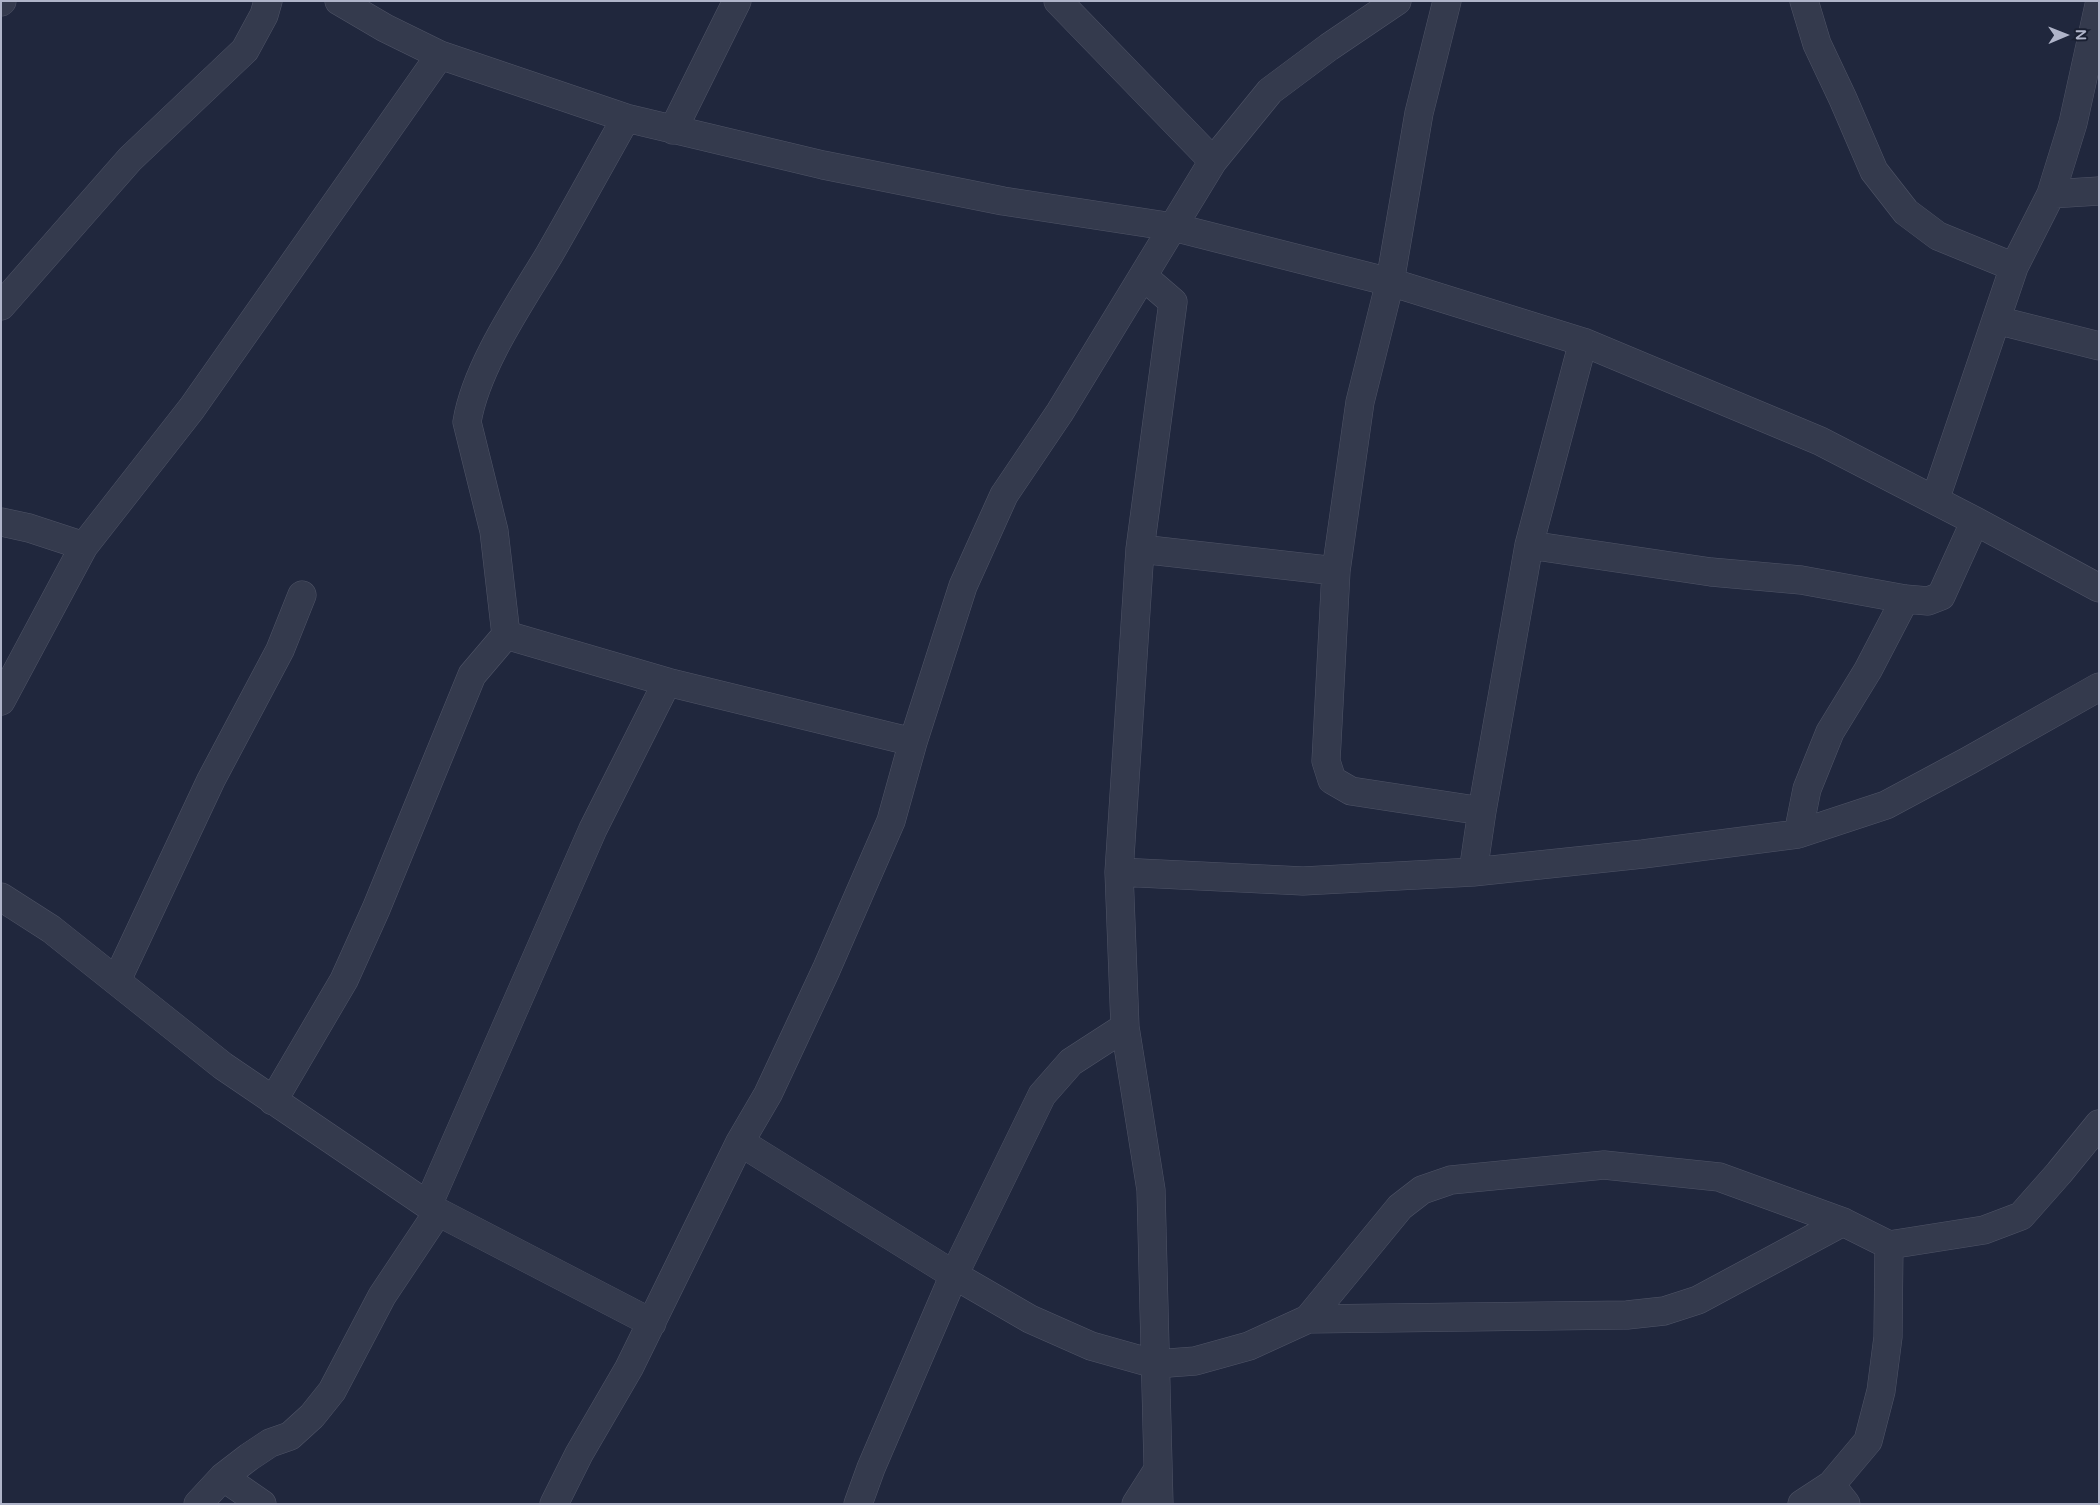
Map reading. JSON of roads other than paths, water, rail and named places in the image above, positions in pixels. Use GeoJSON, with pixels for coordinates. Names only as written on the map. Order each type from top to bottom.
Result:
{"type":"FeatureCollection","features":[{"type":"Feature","properties":{"kind":"street"},"geometry":{"type":"LineString","coordinates":[[1,306],[130,159],[245,50],[264,15],[268,1]]}},
{"type":"Feature","properties":{"kind":"street"},"geometry":{"type":"LineString","coordinates":[[339,1],[385,28],[440,55],[626,118],[824,165],[1003,201],[1173,227],[1390,282],[1583,342],[1820,441],[2099,588]]}},
{"type":"Feature","properties":{"kind":"street"},"geometry":{"type":"LineString","coordinates":[[673,130],[737,1]]}},
{"type":"Feature","properties":{"kind":"street"},"geometry":{"type":"LineString","coordinates":[[1058,1],[1213,161]]}},
{"type":"Feature","properties":{"kind":"street"},"geometry":{"type":"LineString","coordinates":[[554,1504],[652,1322],[740,1142],[772,1085],[826,970],[892,821],[914,742],[963,586],[1004,495],[1060,412],[1213,161],[1270,91],[1329,47],[1397,1]]}},
{"type":"Feature","properties":{"kind":"street"},"geometry":{"type":"LineString","coordinates":[[1446,1],[1419,114],[1390,282],[1360,402],[1336,571],[1326,761],[1332,780],[1351,791],[1482,811]]}},
{"type":"Feature","properties":{"kind":"street"},"geometry":{"type":"LineString","coordinates":[[1804,1],[1817,44],[1843,98],[1874,171],[1901,206],[1906,212],[1938,236],[2014,267]]}},
{"type":"Feature","properties":{"kind":"street"},"geometry":{"type":"LineString","coordinates":[[1935,500],[2014,267],[2051,194],[2073,123],[2099,4]]}},
{"type":"Feature","properties":{"kind":"street"},"geometry":{"type":"LineString","coordinates":[[1,700],[84,546],[192,408],[440,55]]}},
{"type":"Feature","properties":{"kind":"street"},"geometry":{"type":"LineString","coordinates":[[274,1100],[344,980],[376,909],[472,675],[506,635],[494,531],[467,422],[470,406],[495,347],[626,118]]}},
{"type":"Feature","properties":{"kind":"street"},"geometry":{"type":"LineString","coordinates":[[2051,194],[2099,191]]}},
{"type":"Feature","properties":{"kind":"street"},"geometry":{"type":"LineString","coordinates":[[1144,277],[1173,302],[1140,549],[1119,872],[1125,1027],[1151,1190],[1157,1471],[1160,1504]]}},
{"type":"Feature","properties":{"kind":"street"},"geometry":{"type":"LineString","coordinates":[[1996,320],[2099,346]]}},
{"type":"Feature","properties":{"kind":"street"},"geometry":{"type":"LineString","coordinates":[[1473,872],[1529,546],[1583,342]]}},
{"type":"Feature","properties":{"kind":"street"},"geometry":{"type":"LineString","coordinates":[[1529,546],[1711,572],[1801,580],[1905,599],[1928,601],[1941,596],[1975,521]]}},
{"type":"Feature","properties":{"kind":"street"},"geometry":{"type":"LineString","coordinates":[[1,522],[29,528],[84,546]]}},
{"type":"Feature","properties":{"kind":"street"},"geometry":{"type":"LineString","coordinates":[[1140,549],[1336,571]]}},
{"type":"Feature","properties":{"kind":"street"},"geometry":{"type":"LineString","coordinates":[[117,980],[211,780],[280,650],[302,595]]}},
{"type":"Feature","properties":{"kind":"street"},"geometry":{"type":"LineString","coordinates":[[1798,834],[1807,789],[1830,732],[1868,670],[1905,599]]}},
{"type":"Feature","properties":{"kind":"street"},"geometry":{"type":"LineString","coordinates":[[506,635],[667,682],[914,742]]}},
{"type":"Feature","properties":{"kind":"street"},"geometry":{"type":"LineString","coordinates":[[198,1504],[224,1477],[270,1443],[290,1436],[312,1416],[332,1391],[382,1296],[433,1209],[593,829],[667,682]]}},
{"type":"Feature","properties":{"kind":"street"},"geometry":{"type":"LineString","coordinates":[[1119,872],[1303,881],[1473,872],[1643,854],[1798,834],[1886,805],[2099,687]]}},
{"type":"Feature","properties":{"kind":"street"},"geometry":{"type":"LineString","coordinates":[[1,897],[51,929],[223,1066],[433,1209],[652,1322]]}},
{"type":"Feature","properties":{"kind":"street"},"geometry":{"type":"LineString","coordinates":[[858,1504],[871,1468],[954,1275],[1042,1095],[1071,1062],[1125,1027]]}},
{"type":"Feature","properties":{"kind":"street"},"geometry":{"type":"LineString","coordinates":[[1308,1319],[1400,1207],[1422,1190],[1451,1180],[1604,1165],[1719,1177],[1843,1222],[1889,1245],[1984,1230],[2020,1216],[2060,1173],[2099,1124]]}},
{"type":"Feature","properties":{"kind":"street"},"geometry":{"type":"LineString","coordinates":[[740,1142],[954,1275],[1030,1319],[1091,1346],[1155,1364],[1195,1361],[1250,1346],[1308,1319],[1627,1315],[1664,1311],[1698,1300],[1843,1222]]}},
{"type":"Feature","properties":{"kind":"street"},"geometry":{"type":"LineString","coordinates":[[1802,1504],[1838,1494],[1868,1440],[1881,1391],[1888,1337],[1889,1245]]}},
{"type":"Feature","properties":{"kind":"street"},"geometry":{"type":"LineString","coordinates":[[1136,1504],[1157,1471]]}},
{"type":"Feature","properties":{"kind":"street"},"geometry":{"type":"LineString","coordinates":[[224,1477],[262,1504]]}}]}
